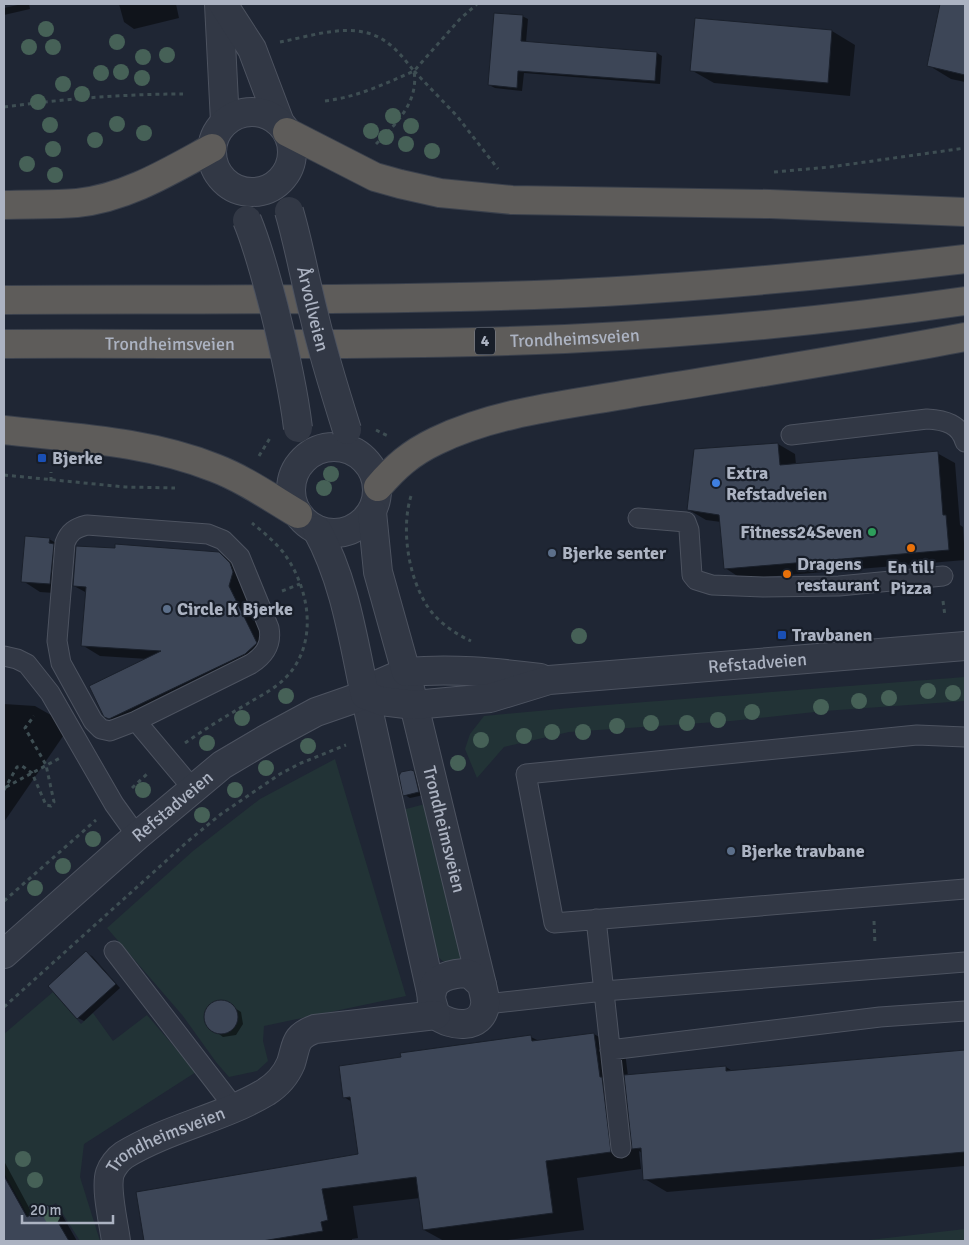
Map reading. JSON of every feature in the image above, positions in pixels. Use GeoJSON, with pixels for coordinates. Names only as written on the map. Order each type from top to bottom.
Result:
{"type":"FeatureCollection","features":[{"type":"Feature","properties":{"kind":"highway"},"geometry":{"type":"LineString","coordinates":[[284,128],[375,176],[440,193],[512,200],[770,204],[965,212]]}},
{"type":"Feature","properties":{"kind":"highway"},"geometry":{"type":"LineString","coordinates":[[4,205],[78,203],[108,196],[142,184],[212,148]]}},
{"type":"Feature","properties":{"kind":"highway"},"geometry":{"type":"LineString","coordinates":[[4,300],[400,298],[561,294],[828,274],[965,258]]}},
{"type":"Feature","properties":{"kind":"highway","name":"Trondheimsveien"},"geometry":{"type":"LineString","coordinates":[[4,344],[404,343],[565,339],[719,329],[900,310],[965,301]]}},
{"type":"Feature","properties":{"kind":"highway"},"geometry":{"type":"LineString","coordinates":[[375,500],[392,471],[412,454],[438,440],[494,420],[567,404],[965,337]]}},
{"type":"Feature","properties":{"kind":"highway"},"geometry":{"type":"LineString","coordinates":[[4,430],[106,441],[174,454],[216,468],[244,481],[308,522]]}},
{"type":"Feature","properties":{"kind":"street"},"geometry":{"type":"LineString","coordinates":[[219,4],[224,122]]}},
{"type":"Feature","properties":{"kind":"street"},"geometry":{"type":"LineString","coordinates":[[223,4],[252,50],[292,148],[290,165],[286,173],[280,180],[265,190],[247,192],[230,185]]}},
{"type":"Feature","properties":{"kind":"street"},"geometry":{"type":"LineString","coordinates":[[284,128],[274,118],[257,112],[240,113],[224,122],[216,134],[212,148],[212,157],[218,173],[230,185],[247,220],[262,261],[291,380],[285,430],[299,463]]}},
{"type":"Feature","properties":{"kind":"street","name":"Årvollveien"},"geometry":{"type":"LineString","coordinates":[[290,165],[287,190],[289,210],[314,314],[332,385],[358,436]]}},
{"type":"Feature","properties":{"kind":"street"},"geometry":{"type":"LineString","coordinates":[[406,672],[378,572],[376,476],[371,466],[363,457],[358,436],[342,447],[330,446],[308,455],[299,463],[294,472],[291,494],[293,505],[308,522],[333,560],[340,582],[433,1004]]}},
{"type":"Feature","properties":{"kind":"street"},"geometry":{"type":"LineString","coordinates":[[308,522],[330,533],[342,533],[354,529],[364,522],[375,500]]}},
{"type":"Feature","properties":{"kind":"street","name":"Refstadveien"},"geometry":{"type":"LineString","coordinates":[[4,954],[137,836],[222,765],[316,712],[365,695],[374,686],[392,676],[406,672],[437,669],[483,671],[548,680],[965,646]]}},
{"type":"Feature","properties":{"kind":"street","name":"Trondheimsveien"},"geometry":{"type":"LineString","coordinates":[[116,1241],[108,1183],[110,1172],[122,1156],[267,1091],[283,1078],[290,1064],[297,1040],[304,1034],[315,1029],[433,1004],[442,1020],[462,1025],[472,1023],[482,1012],[484,995],[406,672]]}},
{"type":"Feature","properties":{"kind":"street","name":"Refstadveien"},"geometry":{"type":"LineString","coordinates":[[365,695],[381,701],[414,705],[490,698],[548,680]]}},
{"type":"Feature","properties":{"kind":"street"},"geometry":{"type":"LineString","coordinates":[[433,1004],[439,980],[454,974],[464,973],[471,975],[484,995]]}},
{"type":"Feature","properties":{"kind":"lane"},"geometry":{"type":"LineString","coordinates":[[790,434],[927,418],[942,420],[955,425],[964,436],[965,442]]}},
{"type":"Feature","properties":{"kind":"lane"},"geometry":{"type":"LineString","coordinates":[[638,518],[686,522],[689,530],[692,575],[696,580],[712,585],[839,586],[943,576]]}},
{"type":"Feature","properties":{"kind":"lane"},"geometry":{"type":"LineString","coordinates":[[86,525],[208,534],[223,540],[240,557],[269,628],[269,644],[259,659],[136,721],[110,731],[101,728],[93,721],[61,663],[57,641],[65,543],[68,534],[76,528],[86,525]]}},
{"type":"Feature","properties":{"kind":"lane"},"geometry":{"type":"LineString","coordinates":[[4,656],[27,664],[50,693],[114,804],[137,836]]}},
{"type":"Feature","properties":{"kind":"lane"},"geometry":{"type":"LineString","coordinates":[[136,721],[193,789]]}},
{"type":"Feature","properties":{"kind":"lane"},"geometry":{"type":"LineString","coordinates":[[965,736],[917,734],[526,774],[554,923],[965,889]]}},
{"type":"Feature","properties":{"kind":"lane"},"geometry":{"type":"LineString","coordinates":[[596,919],[621,1148]]}},
{"type":"Feature","properties":{"kind":"lane","name":"Trondheimsveien"},"geometry":{"type":"LineString","coordinates":[[114,950],[234,1107]]}},
{"type":"Feature","properties":{"kind":"lane"},"geometry":{"type":"LineString","coordinates":[[484,995],[604,991],[965,962]]}},
{"type":"Feature","properties":{"kind":"lane"},"geometry":{"type":"LineString","coordinates":[[610,1050],[880,1017],[965,1011]]}},
{"type":"Feature","properties":{"kind":"path"},"geometry":{"type":"LineString","coordinates":[[325,101],[361,93],[414,71],[460,18],[477,4]]}},
{"type":"Feature","properties":{"kind":"path"},"geometry":{"type":"LineString","coordinates":[[279,43],[341,30],[364,31],[384,40],[394,48],[457,116],[500,171]]}},
{"type":"Feature","properties":{"kind":"path"},"geometry":{"type":"LineString","coordinates":[[376,145],[393,127],[412,98],[416,82],[414,71]]}},
{"type":"Feature","properties":{"kind":"path"},"geometry":{"type":"LineString","coordinates":[[4,107],[72,98],[183,94]]}},
{"type":"Feature","properties":{"kind":"path"},"geometry":{"type":"LineString","coordinates":[[771,173],[830,167],[965,148]]}},
{"type":"Feature","properties":{"kind":"path"},"geometry":{"type":"LineString","coordinates":[[257,459],[285,430]]}},
{"type":"Feature","properties":{"kind":"path"},"geometry":{"type":"LineString","coordinates":[[358,436],[377,432],[394,439]]}},
{"type":"Feature","properties":{"kind":"path"},"geometry":{"type":"LineString","coordinates":[[51,472],[51,481]]}},
{"type":"Feature","properties":{"kind":"path"},"geometry":{"type":"LineString","coordinates":[[4,475],[125,487],[177,488]]}},
{"type":"Feature","properties":{"kind":"path"},"geometry":{"type":"LineString","coordinates":[[412,493],[406,520],[410,564],[418,589],[426,606],[439,619],[464,638],[479,644]]}},
{"type":"Feature","properties":{"kind":"path"},"geometry":{"type":"LineString","coordinates":[[250,522],[269,537],[283,553],[303,592]]}},
{"type":"Feature","properties":{"kind":"path"},"geometry":{"type":"LineString","coordinates":[[292,586],[300,584]]}},
{"type":"Feature","properties":{"kind":"path"},"geometry":{"type":"LineString","coordinates":[[942,595],[944,616]]}},
{"type":"Feature","properties":{"kind":"path"},"geometry":{"type":"LineString","coordinates":[[5,789],[17,767],[22,766],[32,773],[46,805],[51,806],[54,802],[46,765],[25,728],[50,693]]}},
{"type":"Feature","properties":{"kind":"path"},"geometry":{"type":"LineString","coordinates":[[4,1006],[187,842],[222,814],[280,774],[348,744]]}},
{"type":"Feature","properties":{"kind":"path"},"geometry":{"type":"LineString","coordinates":[[5,789],[55,761]]}},
{"type":"Feature","properties":{"kind":"path"},"geometry":{"type":"LineString","coordinates":[[875,932],[875,945]]}},
{"type":"Feature","properties":{"kind":"shaded area"},"geometry":{"type":"Polygon","coordinates":[[[965,677],[965,701],[824,711],[731,721],[569,732],[504,747],[477,778],[465,749],[470,734],[484,716],[965,677]]]}},
{"type":"Feature","properties":{"kind":"shaded area"},"geometry":{"type":"Polygon","coordinates":[[[335,759],[406,996],[264,1026],[263,1041],[268,1061],[257,1071],[229,1077],[183,1016],[107,928],[193,851],[260,799],[335,759]]]}},
{"type":"Feature","properties":{"kind":"shaded area"},"geometry":{"type":"Polygon","coordinates":[[[429,803],[462,958],[448,962],[443,961],[438,956],[402,810],[429,803]]]}},
{"type":"Feature","properties":{"kind":"shaded area"},"geometry":{"type":"Polygon","coordinates":[[[53,992],[81,1024],[93,1013],[113,1041],[147,1015],[196,1072],[84,1144],[80,1177],[100,1241],[80,1241],[56,1203],[29,1218],[4,1173],[4,1034],[53,992]]]}},
{"type":"Feature","properties":{"kind":"shaded area"},"geometry":{"type":"Polygon","coordinates":[[[965,1229],[965,1241],[861,1241],[965,1229]]]}},
{"type":"Feature","properties":{"kind":"building"},"geometry":{"type":"Polygon","coordinates":[[[940,4],[965,4],[965,75],[927,66],[940,4]]]}},
{"type":"Feature","properties":{"kind":"building"},"geometry":{"type":"Polygon","coordinates":[[[494,13],[523,15],[521,41],[657,52],[655,81],[518,71],[517,88],[488,85],[494,13]]]}},
{"type":"Feature","properties":{"kind":"building"},"geometry":{"type":"Polygon","coordinates":[[[695,18],[832,30],[828,83],[690,71],[695,18]]]}},
{"type":"Feature","properties":{"kind":"building"},"geometry":{"type":"Polygon","coordinates":[[[778,443],[780,465],[938,451],[943,515],[946,515],[949,550],[724,569],[719,515],[687,510],[694,449],[778,443]]]}},
{"type":"Feature","properties":{"kind":"building"},"geometry":{"type":"Polygon","coordinates":[[[25,536],[50,538],[49,543],[54,544],[50,584],[21,582],[25,536]]]}},
{"type":"Feature","properties":{"kind":"building"},"geometry":{"type":"Polygon","coordinates":[[[115,544],[219,552],[230,563],[233,572],[229,586],[257,643],[245,654],[109,719],[104,717],[89,686],[161,651],[81,646],[86,587],[73,586],[76,546],[115,548],[115,544]]]}},
{"type":"Feature","properties":{"kind":"building"},"geometry":{"type":"Polygon","coordinates":[[[414,771],[419,792],[403,796],[399,776],[401,772],[414,771]]]}},
{"type":"Feature","properties":{"kind":"building"},"geometry":{"type":"Polygon","coordinates":[[[86,951],[116,984],[77,1019],[48,986],[86,951]]]}},
{"type":"Feature","properties":{"kind":"building"},"geometry":{"type":"Polygon","coordinates":[[[221,1000],[233,1005],[238,1017],[233,1029],[221,1034],[209,1029],[204,1017],[209,1005],[221,1000]]]}},
{"type":"Feature","properties":{"kind":"building"},"geometry":{"type":"Polygon","coordinates":[[[594,1033],[600,1077],[602,1077],[611,1152],[546,1161],[553,1213],[423,1230],[416,1177],[322,1189],[328,1220],[321,1222],[323,1231],[262,1241],[144,1241],[136,1192],[358,1154],[350,1097],[343,1098],[339,1066],[401,1057],[400,1053],[531,1035],[532,1041],[594,1033]]]}},
{"type":"Feature","properties":{"kind":"building"},"geometry":{"type":"Polygon","coordinates":[[[965,1050],[965,1152],[643,1180],[641,1148],[632,1149],[624,1075],[726,1066],[726,1071],[965,1050]]]}},
{"type":"Feature","properties":{"kind":"building"},"geometry":{"type":"Polygon","coordinates":[[[4,1176],[27,1217],[48,1205],[69,1241],[4,1241],[4,1176]]]}},
{"type":"Feature","properties":{"kind":"place","name":"Bjerke"},"geometry":{"type":"Point","coordinates":[42,458]}},
{"type":"Feature","properties":{"kind":"place","name":"Extra Refstadveien"},"geometry":{"type":"Point","coordinates":[716,483]}},
{"type":"Feature","properties":{"kind":"place","name":"Fitness24Seven"},"geometry":{"type":"Point","coordinates":[872,532]}},
{"type":"Feature","properties":{"kind":"place","name":"En til! Pizza"},"geometry":{"type":"Point","coordinates":[911,548]}},
{"type":"Feature","properties":{"kind":"place","name":"Bjerke senter"},"geometry":{"type":"Point","coordinates":[552,553]}},
{"type":"Feature","properties":{"kind":"place","name":"Dragens restaurant"},"geometry":{"type":"Point","coordinates":[787,574]}},
{"type":"Feature","properties":{"kind":"place","name":"Circle K Bjerke"},"geometry":{"type":"Point","coordinates":[167,609]}},
{"type":"Feature","properties":{"kind":"place","name":"Travbanen"},"geometry":{"type":"Point","coordinates":[782,635]}},
{"type":"Feature","properties":{"kind":"place","name":"Bjerke travbane"},"geometry":{"type":"Point","coordinates":[731,851]}}]}
